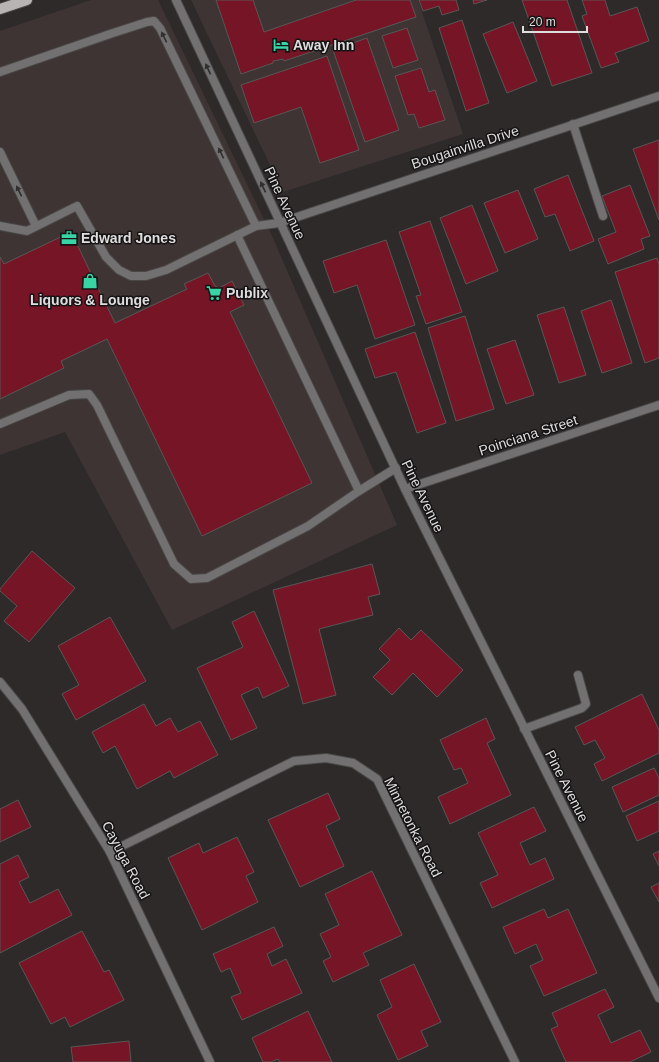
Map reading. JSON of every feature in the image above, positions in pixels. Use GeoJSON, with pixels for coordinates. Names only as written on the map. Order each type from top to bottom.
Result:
{"type":"FeatureCollection","features":[{"type":"Feature","properties":{"kind":"main road"},"geometry":{"type":"LineString","coordinates":[[0,9],[27,0]]}},
{"type":"Feature","properties":{"kind":"street","name":"Pine Avenue"},"geometry":{"type":"LineString","coordinates":[[176,0],[405,489],[659,998]]}},
{"type":"Feature","properties":{"kind":"street"},"geometry":{"type":"LineString","coordinates":[[0,72],[132,26],[154,21],[160,28],[256,226]]}},
{"type":"Feature","properties":{"kind":"street","name":"Bougainvilla Drive"},"geometry":{"type":"LineString","coordinates":[[36,226],[78,206],[106,257],[118,270],[131,276],[146,276],[166,270],[256,226],[279,222],[659,96]]}},
{"type":"Feature","properties":{"kind":"street"},"geometry":{"type":"LineString","coordinates":[[574,124],[603,216]]}},
{"type":"Feature","properties":{"kind":"street"},"geometry":{"type":"LineString","coordinates":[[0,152],[36,226],[27,231],[0,226]]}},
{"type":"Feature","properties":{"kind":"street"},"geometry":{"type":"LineString","coordinates":[[237,235],[359,491]]}},
{"type":"Feature","properties":{"kind":"street"},"geometry":{"type":"LineString","coordinates":[[0,424],[69,395],[89,394],[98,405],[174,564],[191,579],[207,578],[308,526],[396,468]]}},
{"type":"Feature","properties":{"kind":"street","name":"Poinciana Street"},"geometry":{"type":"LineString","coordinates":[[405,489],[659,405]]}},
{"type":"Feature","properties":{"kind":"street"},"geometry":{"type":"LineString","coordinates":[[524,729],[582,708],[586,704],[578,675]]}},
{"type":"Feature","properties":{"kind":"street","name":"Cayuga Road"},"geometry":{"type":"LineString","coordinates":[[0,682],[22,709],[110,852],[210,1062]]}},
{"type":"Feature","properties":{"kind":"street","name":"Minnetonka Road"},"geometry":{"type":"LineString","coordinates":[[110,852],[294,761],[326,758],[353,763],[377,779],[515,1062]]}},
{"type":"Feature","properties":{"kind":"shaded area"},"geometry":{"type":"Polygon","coordinates":[[[91,0],[158,0],[273,238],[397,525],[172,630],[65,432],[0,455],[0,31],[91,0]]]}},
{"type":"Feature","properties":{"kind":"shaded area"},"geometry":{"type":"Polygon","coordinates":[[[191,0],[418,0],[463,134],[283,192],[191,0]]]}},
{"type":"Feature","properties":{"kind":"building","name":"Away Inn"},"geometry":{"type":"Polygon","coordinates":[[[216,0],[253,0],[264,32],[356,0],[410,0],[416,17],[284,61],[283,59],[273,61],[273,63],[241,74],[216,0]]]}},
{"type":"Feature","properties":{"kind":"building"},"geometry":{"type":"Polygon","coordinates":[[[419,0],[456,0],[459,10],[442,15],[439,6],[423,11],[419,0]]]}},
{"type":"Feature","properties":{"kind":"building"},"geometry":{"type":"Polygon","coordinates":[[[473,0],[487,0],[474,4],[473,0]]]}},
{"type":"Feature","properties":{"kind":"building"},"geometry":{"type":"Polygon","coordinates":[[[522,0],[567,0],[592,73],[552,86],[522,0]]]}},
{"type":"Feature","properties":{"kind":"building"},"geometry":{"type":"Polygon","coordinates":[[[582,0],[605,0],[610,16],[637,7],[649,41],[615,53],[619,62],[601,68],[582,16],[587,14],[582,0]]]}},
{"type":"Feature","properties":{"kind":"building"},"geometry":{"type":"Polygon","coordinates":[[[462,20],[489,103],[466,111],[439,28],[462,20]]]}},
{"type":"Feature","properties":{"kind":"building"},"geometry":{"type":"Polygon","coordinates":[[[513,22],[537,81],[507,93],[483,34],[513,22]]]}},
{"type":"Feature","properties":{"kind":"building"},"geometry":{"type":"Polygon","coordinates":[[[407,28],[418,60],[393,68],[382,36],[407,28]]]}},
{"type":"Feature","properties":{"kind":"building"},"geometry":{"type":"Polygon","coordinates":[[[367,38],[399,130],[365,142],[333,50],[367,38]]]}},
{"type":"Feature","properties":{"kind":"building"},"geometry":{"type":"Polygon","coordinates":[[[327,56],[359,150],[320,163],[301,107],[254,123],[241,85],[327,56]]]}},
{"type":"Feature","properties":{"kind":"building"},"geometry":{"type":"Polygon","coordinates":[[[421,68],[429,92],[435,90],[445,120],[419,128],[414,114],[408,115],[395,76],[421,68]]]}},
{"type":"Feature","properties":{"kind":"building"},"geometry":{"type":"Polygon","coordinates":[[[659,140],[659,220],[633,149],[659,140]]]}},
{"type":"Feature","properties":{"kind":"building"},"geometry":{"type":"Polygon","coordinates":[[[568,175],[594,241],[570,251],[555,214],[545,217],[534,189],[568,175]]]}},
{"type":"Feature","properties":{"kind":"building"},"geometry":{"type":"Polygon","coordinates":[[[630,185],[650,236],[641,239],[644,249],[608,264],[598,239],[616,232],[602,196],[630,185]]]}},
{"type":"Feature","properties":{"kind":"building"},"geometry":{"type":"Polygon","coordinates":[[[518,190],[538,239],[505,253],[484,203],[518,190]]]}},
{"type":"Feature","properties":{"kind":"building"},"geometry":{"type":"Polygon","coordinates":[[[472,205],[498,271],[466,284],[440,218],[472,205]]]}},
{"type":"Feature","properties":{"kind":"building"},"geometry":{"type":"Polygon","coordinates":[[[430,221],[462,312],[426,324],[416,296],[421,295],[399,232],[430,221]]]}},
{"type":"Feature","properties":{"kind":"building"},"geometry":{"type":"Polygon","coordinates":[[[71,232],[115,323],[187,289],[184,284],[208,273],[215,286],[219,288],[232,281],[244,305],[230,312],[312,483],[202,536],[107,339],[61,361],[64,368],[0,399],[0,257],[4,264],[71,232]]]}},
{"type":"Feature","properties":{"kind":"building"},"geometry":{"type":"Polygon","coordinates":[[[386,240],[415,325],[375,339],[357,285],[334,293],[323,261],[386,240]]]}},
{"type":"Feature","properties":{"kind":"building"},"geometry":{"type":"Polygon","coordinates":[[[657,258],[659,264],[659,358],[645,363],[615,272],[657,258]]]}},
{"type":"Feature","properties":{"kind":"building"},"geometry":{"type":"Polygon","coordinates":[[[611,300],[632,363],[602,373],[581,311],[611,300]]]}},
{"type":"Feature","properties":{"kind":"building"},"geometry":{"type":"Polygon","coordinates":[[[564,307],[586,375],[559,383],[537,315],[564,307]]]}},
{"type":"Feature","properties":{"kind":"building"},"geometry":{"type":"Polygon","coordinates":[[[465,316],[494,409],[456,421],[428,328],[465,316]]]}},
{"type":"Feature","properties":{"kind":"building"},"geometry":{"type":"Polygon","coordinates":[[[415,332],[446,423],[417,433],[396,372],[375,378],[365,349],[415,332]]]}},
{"type":"Feature","properties":{"kind":"building"},"geometry":{"type":"Polygon","coordinates":[[[515,340],[534,395],[506,404],[487,349],[515,340]]]}},
{"type":"Feature","properties":{"kind":"building"},"geometry":{"type":"Polygon","coordinates":[[[32,551],[75,588],[29,642],[4,621],[17,606],[0,591],[0,589],[32,551]]]}},
{"type":"Feature","properties":{"kind":"building"},"geometry":{"type":"Polygon","coordinates":[[[372,564],[380,594],[368,597],[373,615],[319,629],[336,695],[303,704],[273,590],[372,564]]]}},
{"type":"Feature","properties":{"kind":"building"},"geometry":{"type":"Polygon","coordinates":[[[254,611],[289,686],[263,698],[258,687],[241,695],[257,728],[231,740],[197,668],[243,647],[232,622],[254,611]]]}},
{"type":"Feature","properties":{"kind":"building"},"geometry":{"type":"Polygon","coordinates":[[[110,617],[146,681],[76,720],[62,694],[79,685],[58,646],[110,617]]]}},
{"type":"Feature","properties":{"kind":"building"},"geometry":{"type":"Polygon","coordinates":[[[399,628],[411,640],[421,630],[463,670],[437,697],[413,673],[392,695],[373,677],[390,660],[379,649],[399,628]]]}},
{"type":"Feature","properties":{"kind":"building"},"geometry":{"type":"Polygon","coordinates":[[[642,694],[659,730],[659,753],[602,781],[594,764],[605,758],[595,740],[584,745],[575,727],[642,694]]]}},
{"type":"Feature","properties":{"kind":"building"},"geometry":{"type":"Polygon","coordinates":[[[144,704],[156,726],[170,718],[178,732],[200,721],[218,755],[174,778],[170,771],[137,789],[115,746],[103,753],[92,732],[144,704]]]}},
{"type":"Feature","properties":{"kind":"building"},"geometry":{"type":"Polygon","coordinates":[[[486,718],[495,739],[487,743],[511,795],[450,824],[438,797],[468,783],[461,768],[454,770],[440,740],[486,718]]]}},
{"type":"Feature","properties":{"kind":"building"},"geometry":{"type":"Polygon","coordinates":[[[654,768],[659,778],[659,795],[623,812],[612,787],[654,768]]]}},
{"type":"Feature","properties":{"kind":"building"},"geometry":{"type":"Polygon","coordinates":[[[328,793],[340,819],[326,826],[344,866],[300,887],[268,820],[328,793]]]}},
{"type":"Feature","properties":{"kind":"building"},"geometry":{"type":"Polygon","coordinates":[[[18,800],[31,827],[0,842],[0,809],[18,800]]]}},
{"type":"Feature","properties":{"kind":"building"},"geometry":{"type":"Polygon","coordinates":[[[659,801],[659,831],[637,841],[626,816],[659,801]]]}},
{"type":"Feature","properties":{"kind":"building"},"geometry":{"type":"Polygon","coordinates":[[[534,807],[546,831],[520,843],[530,865],[545,858],[554,879],[492,908],[480,883],[498,875],[478,833],[534,807]]]}},
{"type":"Feature","properties":{"kind":"building"},"geometry":{"type":"Polygon","coordinates":[[[237,837],[254,872],[246,876],[258,902],[202,930],[168,858],[199,843],[203,853],[237,837]]]}},
{"type":"Feature","properties":{"kind":"building"},"geometry":{"type":"Polygon","coordinates":[[[659,851],[659,866],[653,854],[659,851]]]}},
{"type":"Feature","properties":{"kind":"building"},"geometry":{"type":"Polygon","coordinates":[[[18,855],[29,877],[19,882],[30,903],[58,889],[72,915],[0,953],[0,864],[18,855]]]}},
{"type":"Feature","properties":{"kind":"building"},"geometry":{"type":"Polygon","coordinates":[[[372,871],[402,935],[363,953],[369,965],[333,982],[323,961],[331,957],[320,934],[339,925],[325,894],[372,871]]]}},
{"type":"Feature","properties":{"kind":"building"},"geometry":{"type":"Polygon","coordinates":[[[659,883],[659,902],[651,887],[659,883]]]}},
{"type":"Feature","properties":{"kind":"building"},"geometry":{"type":"Polygon","coordinates":[[[544,909],[548,918],[568,909],[597,973],[544,996],[530,966],[543,960],[536,944],[515,954],[503,927],[544,909]]]}},
{"type":"Feature","properties":{"kind":"building"},"geometry":{"type":"Polygon","coordinates":[[[274,927],[283,946],[267,954],[272,966],[286,959],[302,993],[242,1020],[231,997],[241,993],[230,968],[221,972],[213,954],[274,927]]]}},
{"type":"Feature","properties":{"kind":"building"},"geometry":{"type":"Polygon","coordinates":[[[82,931],[104,972],[109,970],[124,1000],[70,1027],[65,1017],[51,1024],[19,963],[82,931]]]}},
{"type":"Feature","properties":{"kind":"building"},"geometry":{"type":"Polygon","coordinates":[[[414,964],[441,1022],[421,1031],[428,1046],[398,1060],[377,1015],[392,1007],[380,980],[414,964]]]}},
{"type":"Feature","properties":{"kind":"building"},"geometry":{"type":"Polygon","coordinates":[[[605,989],[614,1007],[598,1015],[611,1043],[640,1030],[651,1052],[630,1062],[566,1062],[551,1029],[558,1026],[552,1013],[605,989]]]}},
{"type":"Feature","properties":{"kind":"building"},"geometry":{"type":"Polygon","coordinates":[[[308,1011],[332,1062],[280,1062],[278,1059],[271,1062],[263,1062],[252,1038],[308,1011]]]}},
{"type":"Feature","properties":{"kind":"building"},"geometry":{"type":"Polygon","coordinates":[[[129,1041],[131,1062],[73,1062],[71,1047],[129,1041]]]}},
{"type":"Feature","properties":{"kind":"place","name":"Away Inn"},"geometry":{"type":"Point","coordinates":[281,45]}},
{"type":"Feature","properties":{"kind":"place","name":"Edward Jones"},"geometry":{"type":"Point","coordinates":[69,238]}},
{"type":"Feature","properties":{"kind":"place","name":"Liquors & Lounge"},"geometry":{"type":"Point","coordinates":[90,281]}},
{"type":"Feature","properties":{"kind":"place","name":"Publix"},"geometry":{"type":"Point","coordinates":[214,293]}}]}
